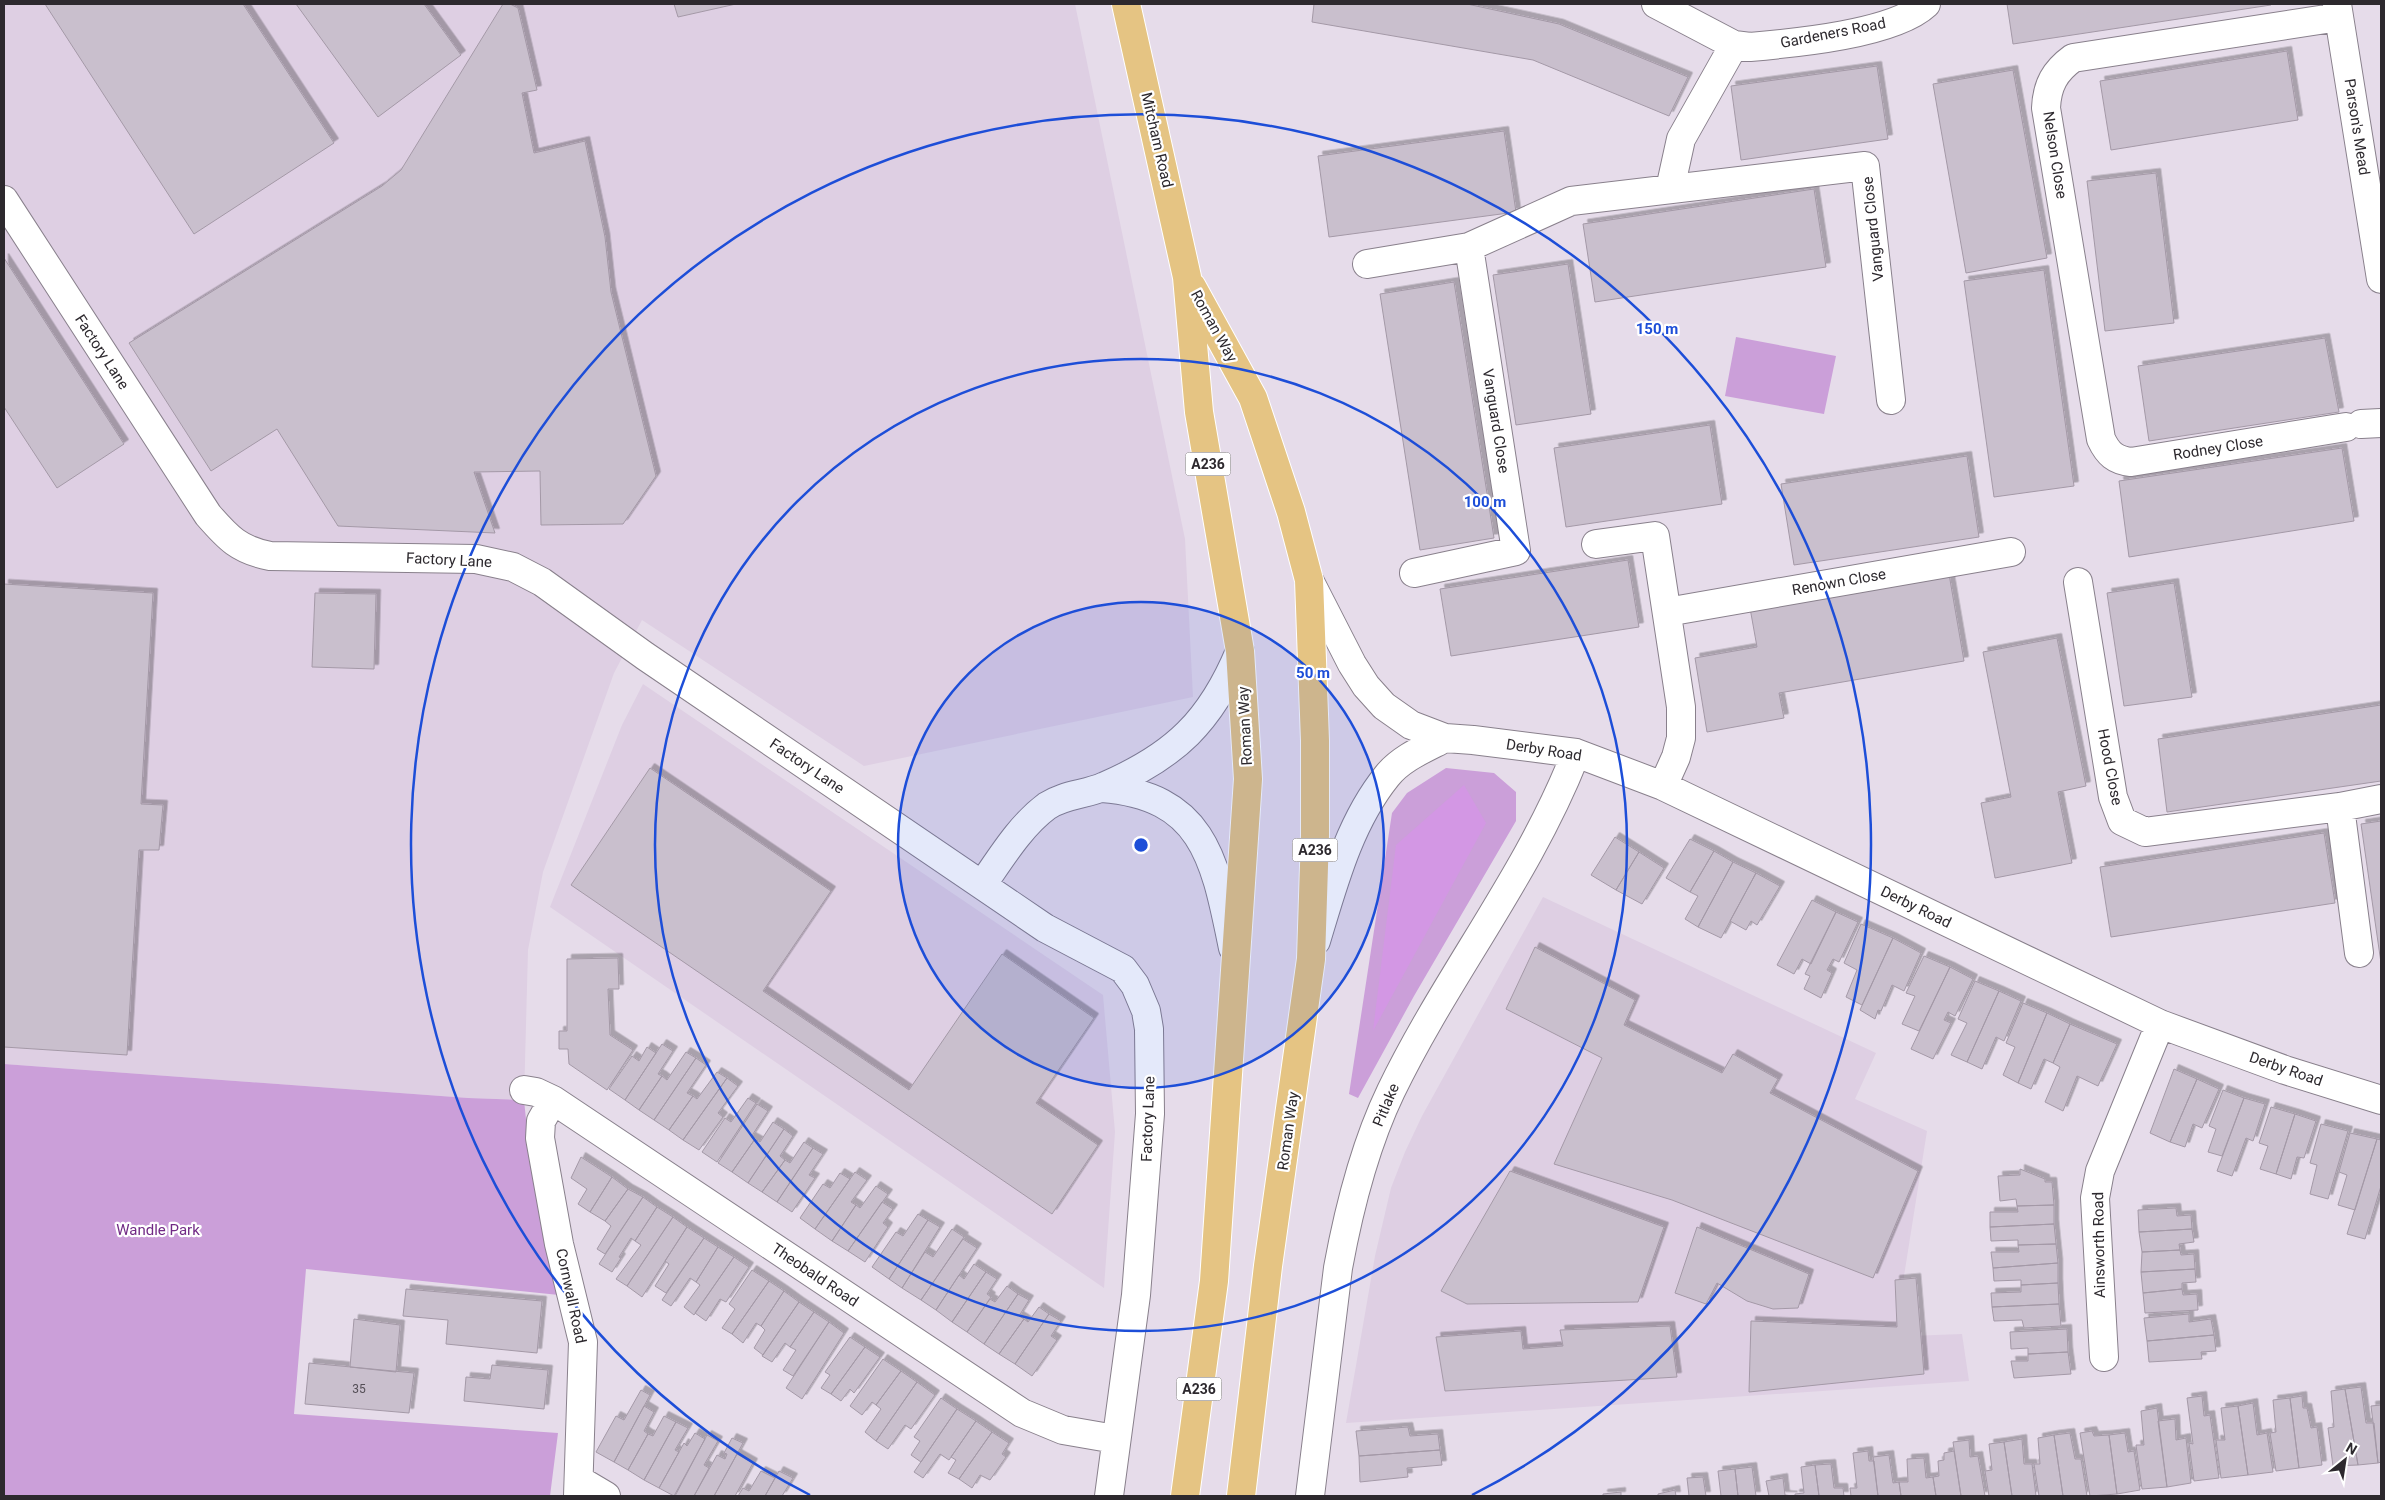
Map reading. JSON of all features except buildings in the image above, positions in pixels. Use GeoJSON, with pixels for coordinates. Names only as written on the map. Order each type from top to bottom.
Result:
{"type":"FeatureCollection","features":[{"type":"Feature","properties":{"kind":"main road","name":"Mitcham Road"},"geometry":{"type":"LineString","coordinates":[[1126,4],[1187,277]]}},
{"type":"Feature","properties":{"kind":"main road","name":"Roman Way"},"geometry":{"type":"LineString","coordinates":[[1187,277],[1253,398],[1288,503],[1309,580],[1316,792],[1311,959],[1268,1266],[1241,1496]]}},
{"type":"Feature","properties":{"kind":"main road","name":"Roman Way"},"geometry":{"type":"LineString","coordinates":[[1185,1496],[1214,1281],[1248,779],[1240,651],[1199,412],[1187,277]]}},
{"type":"Feature","properties":{"kind":"street"},"geometry":{"type":"LineString","coordinates":[[1656,4],[1734,45],[1681,139],[1670,189]]}},
{"type":"Feature","properties":{"kind":"street","name":"Gardeners Road"},"geometry":{"type":"LineString","coordinates":[[1734,45],[1750,47],[1768,45],[1870,29],[1904,18],[1926,4]]}},
{"type":"Feature","properties":{"kind":"street","name":"Parson's Mead"},"geometry":{"type":"LineString","coordinates":[[2338,10],[2381,279]]}},
{"type":"Feature","properties":{"kind":"street","name":"Nelson Close"},"geometry":{"type":"LineString","coordinates":[[2101,439],[2046,108],[2046,93],[2053,79],[2061,67],[2073,58],[2338,10]]}},
{"type":"Feature","properties":{"kind":"street","name":"Vanguard Close"},"geometry":{"type":"LineString","coordinates":[[1367,264],[1468,247],[1572,201],[1866,166],[1891,400]]}},
{"type":"Feature","properties":{"kind":"street","name":"Factory Lane"},"geometry":{"type":"LineString","coordinates":[[4,200],[208,515],[229,539],[242,547],[270,556],[476,559],[494,561],[527,573],[645,656],[1046,928],[1123,969],[1141,997],[1146,1012],[1149,1029],[1150,1114],[1136,1295],[1108,1496]]}},
{"type":"Feature","properties":{"kind":"street","name":"Vanguard Close"},"geometry":{"type":"LineString","coordinates":[[1414,573],[1516,552],[1468,247]]}},
{"type":"Feature","properties":{"kind":"street","name":"Rodney Close"},"geometry":{"type":"LineString","coordinates":[[2101,439],[2106,451],[2118,460],[2131,462],[2363,425]]}},
{"type":"Feature","properties":{"kind":"street"},"geometry":{"type":"LineString","coordinates":[[1596,544],[1655,536],[1680,708],[1681,738],[1676,758],[1663,786]]}},
{"type":"Feature","properties":{"kind":"street","name":"Renown Close"},"geometry":{"type":"LineString","coordinates":[[1667,612],[2011,552]]}},
{"type":"Feature","properties":{"kind":"street","name":"Derby Road"},"geometry":{"type":"LineString","coordinates":[[1309,580],[1352,664],[1372,693],[1384,706],[1411,724],[1445,738],[1576,753],[1663,786],[2160,1024],[2285,1070],[2381,1100]]}},
{"type":"Feature","properties":{"kind":"street","name":"Hood Close"},"geometry":{"type":"LineString","coordinates":[[2078,582],[2113,797],[2122,821],[2145,832],[2381,800]]}},
{"type":"Feature","properties":{"kind":"street"},"geometry":{"type":"LineString","coordinates":[[982,885],[1022,830],[1048,806],[1077,793],[1102,788],[1138,770],[1173,747],[1196,727],[1213,705],[1240,651]]}},
{"type":"Feature","properties":{"kind":"street"},"geometry":{"type":"LineString","coordinates":[[1311,959],[1337,870],[1360,818],[1388,774],[1414,754],[1445,738]]}},
{"type":"Feature","properties":{"kind":"street","name":"Pitlake"},"geometry":{"type":"LineString","coordinates":[[1310,1496],[1338,1268],[1344,1232],[1361,1171],[1390,1092],[1428,1022],[1532,849],[1552,811],[1576,753]]}},
{"type":"Feature","properties":{"kind":"street"},"geometry":{"type":"LineString","coordinates":[[1102,788],[1130,790],[1158,801],[1181,815],[1199,836],[1213,867],[1235,959]]}},
{"type":"Feature","properties":{"kind":"street"},"geometry":{"type":"LineString","coordinates":[[2340,807],[2359,953]]}},
{"type":"Feature","properties":{"kind":"street","name":"Ainsworth Road"},"geometry":{"type":"LineString","coordinates":[[2104,1357],[2095,1198],[2100,1171],[2160,1024]]}},
{"type":"Feature","properties":{"kind":"street","name":"Theobald Road"},"geometry":{"type":"LineString","coordinates":[[524,1090],[536,1092],[553,1100],[1022,1413],[1063,1430],[1115,1439]]}},
{"type":"Feature","properties":{"kind":"street","name":"Cornwall Road"},"geometry":{"type":"LineString","coordinates":[[553,1100],[541,1121],[540,1138],[559,1244],[583,1342],[578,1488]]}},
{"type":"Feature","properties":{"kind":"street"},"geometry":{"type":"LineString","coordinates":[[578,1488],[606,1496]]}},
{"type":"Feature","properties":{"kind":"shaded area"},"geometry":{"type":"Polygon","coordinates":[[[4,4],[1075,4],[1185,539],[1193,697],[864,766],[642,620],[614,673],[543,872],[528,950],[524,1100],[468,1098],[4,1064],[4,4]]]}},
{"type":"Feature","properties":{"kind":"shaded area"},"geometry":{"type":"Polygon","coordinates":[[[643,684],[1103,995],[1115,1132],[1104,1288],[550,907],[622,725],[643,684]]]}},
{"type":"Feature","properties":{"kind":"shaded area"},"geometry":{"type":"Polygon","coordinates":[[[1464,785],[1486,823],[1373,1031],[1396,845],[1464,785]]]}},
{"type":"Feature","properties":{"kind":"shaded area"},"geometry":{"type":"Polygon","coordinates":[[[1543,897],[1876,1053],[1855,1099],[1927,1131],[1904,1276],[1909,1336],[1962,1334],[1969,1381],[1346,1423],[1375,1256],[1391,1188],[1422,1116],[1543,897]]]}},
{"type":"Feature","properties":{"kind":"green space"},"geometry":{"type":"Polygon","coordinates":[[[1736,337],[1836,356],[1824,414],[1725,396],[1736,337]]]}},
{"type":"Feature","properties":{"kind":"green space"},"geometry":{"type":"Polygon","coordinates":[[[1446,768],[1494,773],[1516,792],[1516,821],[1414,996],[1358,1098],[1349,1094],[1392,813],[1407,793],[1446,768]]]}},
{"type":"Feature","properties":{"kind":"green space","name":"Wandle Park"},"geometry":{"type":"Polygon","coordinates":[[[4,1064],[468,1098],[524,1100],[528,1139],[559,1295],[306,1269],[294,1414],[558,1433],[550,1496],[4,1496],[4,1064]]]}}]}
